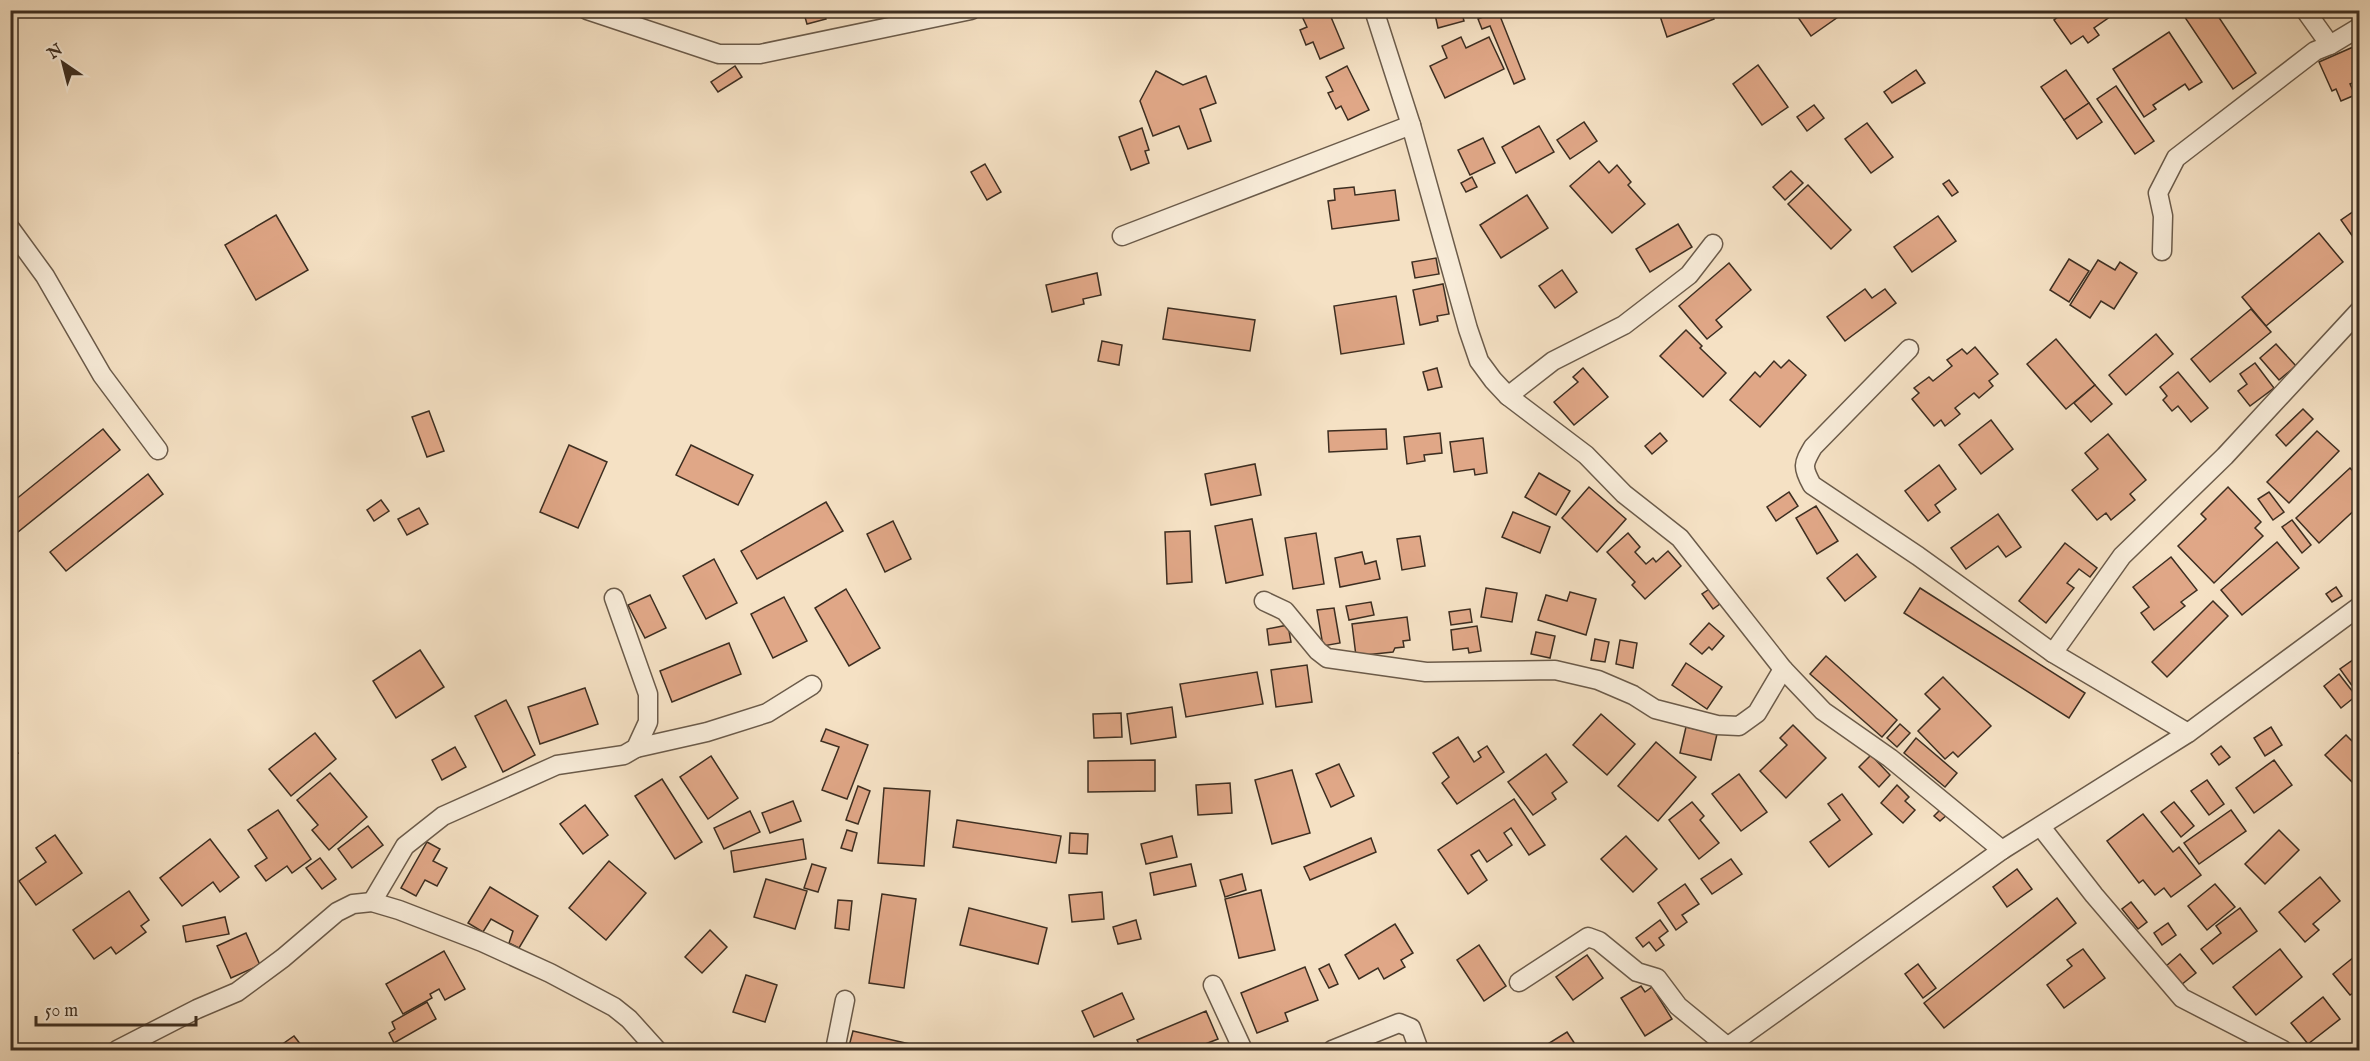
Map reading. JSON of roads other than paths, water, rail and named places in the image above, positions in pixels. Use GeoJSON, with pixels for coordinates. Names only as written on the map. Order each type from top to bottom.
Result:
{"type":"FeatureCollection","features":[{"type":"Feature","properties":{"kind":"street"},"geometry":{"type":"LineString","coordinates":[[587,10],[719,54],[760,54],[970,10]]}},
{"type":"Feature","properties":{"kind":"street"},"geometry":{"type":"LineString","coordinates":[[1374,10],[1411,125],[1479,361],[1508,396],[1586,455],[1624,494],[1680,538],[1784,669],[1823,711],[1890,758],[2002,850]]}},
{"type":"Feature","properties":{"kind":"street"},"geometry":{"type":"LineString","coordinates":[[2306,10],[2330,45]]}},
{"type":"Feature","properties":{"kind":"street"},"geometry":{"type":"LineString","coordinates":[[2162,251],[2163,216],[2158,193],[2176,158],[2315,51],[2360,27]]}},
{"type":"Feature","properties":{"kind":"street"},"geometry":{"type":"LineString","coordinates":[[1122,236],[1411,125]]}},
{"type":"Feature","properties":{"kind":"street"},"geometry":{"type":"LineString","coordinates":[[10,228],[45,276],[102,375],[158,450]]}},
{"type":"Feature","properties":{"kind":"street"},"geometry":{"type":"LineString","coordinates":[[1508,396],[1553,362],[1624,325],[1689,275],[1713,244]]}},
{"type":"Feature","properties":{"kind":"street"},"geometry":{"type":"LineString","coordinates":[[2053,653],[2122,556],[2224,456],[2360,310]]}},
{"type":"Feature","properties":{"kind":"street"},"geometry":{"type":"LineString","coordinates":[[1909,349],[1813,447],[1806,460],[1804,471],[1812,485],[1918,556],[2053,653],[2188,733]]}},
{"type":"Feature","properties":{"kind":"street"},"geometry":{"type":"LineString","coordinates":[[614,598],[648,694],[648,722],[636,748]]}},
{"type":"Feature","properties":{"kind":"street"},"geometry":{"type":"LineString","coordinates":[[1264,601],[1285,611],[1318,651],[1327,658],[1426,672],[1554,670],[1598,680],[1633,695],[1655,709],[1717,725],[1739,726],[1757,713],[1784,669]]}},
{"type":"Feature","properties":{"kind":"street"},"geometry":{"type":"LineString","coordinates":[[1519,982],[1588,938],[1599,941],[1637,972],[1657,978],[1678,1006],[1725,1049],[2002,850],[2188,733],[2360,606]]}},
{"type":"Feature","properties":{"kind":"street"},"geometry":{"type":"LineString","coordinates":[[372,902],[405,846],[443,816],[557,765],[624,755],[636,748],[706,732],[767,713],[812,685]]}},
{"type":"Feature","properties":{"kind":"street"},"geometry":{"type":"LineString","coordinates":[[2041,827],[2094,896],[2182,998],[2283,1050]]}},
{"type":"Feature","properties":{"kind":"street"},"geometry":{"type":"LineString","coordinates":[[117,1050],[237,992],[283,958],[337,912],[353,904],[372,902],[482,942],[550,973],[614,1007],[629,1019],[657,1050]]}},
{"type":"Feature","properties":{"kind":"street"},"geometry":{"type":"LineString","coordinates":[[1213,985],[1243,1050]]}},
{"type":"Feature","properties":{"kind":"street"},"geometry":{"type":"LineString","coordinates":[[835,1050],[845,1000]]}},
{"type":"Feature","properties":{"kind":"street"},"geometry":{"type":"LineString","coordinates":[[1332,1050],[1399,1023],[1411,1028],[1419,1050]]}}]}
